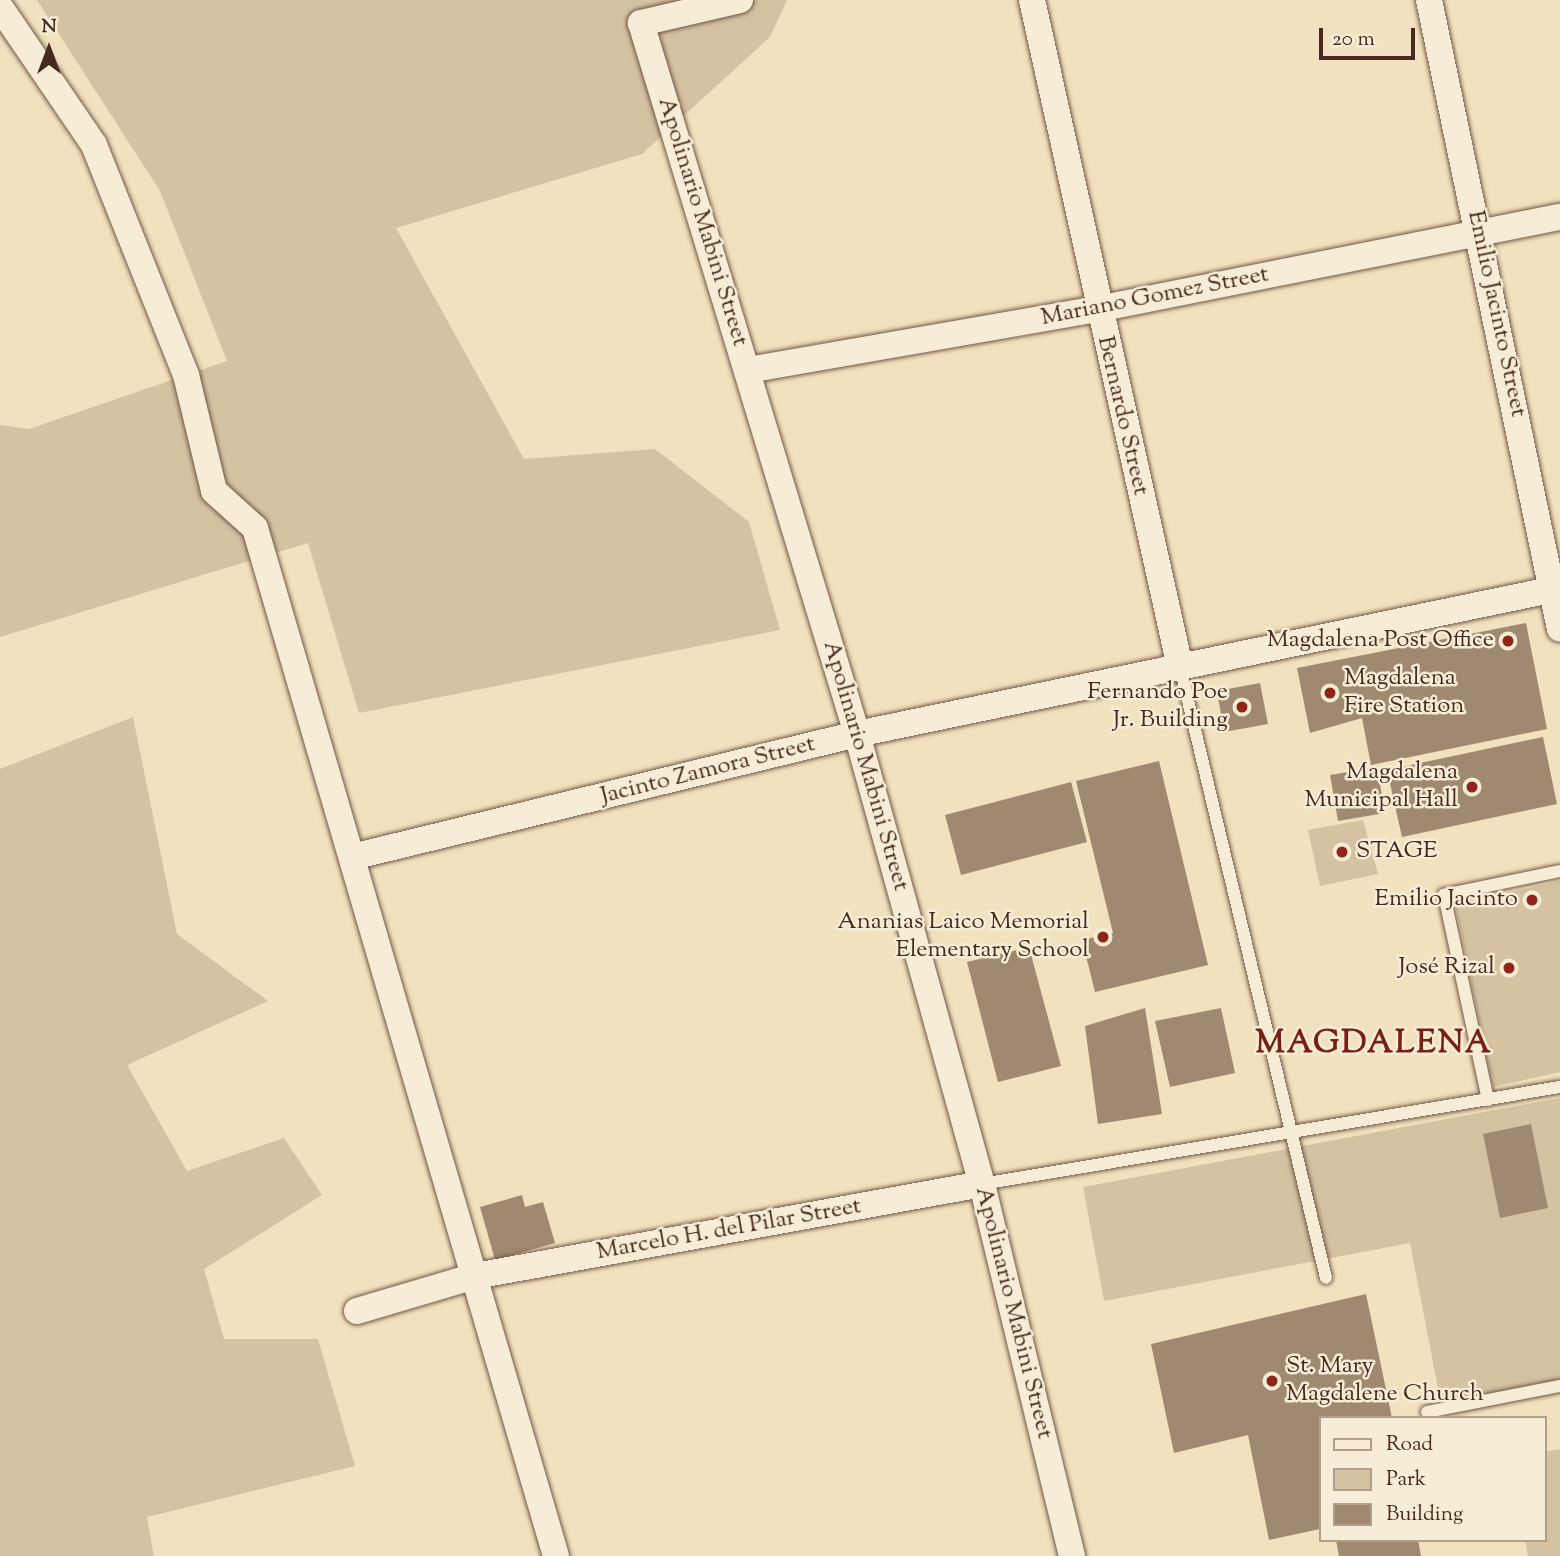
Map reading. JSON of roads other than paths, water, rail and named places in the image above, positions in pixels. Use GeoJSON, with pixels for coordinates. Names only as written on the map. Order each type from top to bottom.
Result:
{"type":"FeatureCollection","features":[{"type":"Feature","properties":{"kind":"street","name":"Apolinario Mabini Street"},"geometry":{"type":"LineString","coordinates":[[740,0],[641,23],[857,734],[982,1184],[1072,1556]]}},
{"type":"Feature","properties":{"kind":"street","name":"Bernardo Street"},"geometry":{"type":"LineString","coordinates":[[1032,0],[1098,309],[1180,667]]}},
{"type":"Feature","properties":{"kind":"street","name":"Emilio Jacinto Street"},"geometry":{"type":"LineString","coordinates":[[1429,0],[1555,589],[1560,629]]}},
{"type":"Feature","properties":{"kind":"street"},"geometry":{"type":"LineString","coordinates":[[0,7],[94,145],[142,252],[186,375],[214,491],[256,528],[556,1556]]}},
{"type":"Feature","properties":{"kind":"street","name":"Mariano Gomez Street"},"geometry":{"type":"LineString","coordinates":[[748,370],[1098,309],[1560,217]]}},
{"type":"Feature","properties":{"kind":"street","name":"Jacinto Zamora Street"},"geometry":{"type":"LineString","coordinates":[[352,857],[857,734],[1555,589]]}},
{"type":"Feature","properties":{"kind":"street","name":"Marcelo H. del Pilar Street"},"geometry":{"type":"LineString","coordinates":[[357,1311],[475,1276],[982,1184]]}},
{"type":"Feature","properties":{"kind":"lane"},"geometry":{"type":"LineString","coordinates":[[1180,667],[1296,1135],[1326,1278]]}},
{"type":"Feature","properties":{"kind":"lane"},"geometry":{"type":"LineString","coordinates":[[1488,1100],[1444,895],[1560,871]]}},
{"type":"Feature","properties":{"kind":"lane"},"geometry":{"type":"LineString","coordinates":[[982,1184],[1296,1135],[1560,1087]]}},
{"type":"Feature","properties":{"kind":"lane"},"geometry":{"type":"LineString","coordinates":[[1427,1412],[1560,1386]]}},
{"type":"Feature","properties":{"kind":"place","name":"Magdalena Post Office"},"geometry":{"type":"Point","coordinates":[1508,641]}},
{"type":"Feature","properties":{"kind":"place","name":"Magdalena Fire Station"},"geometry":{"type":"Point","coordinates":[1330,693]}},
{"type":"Feature","properties":{"kind":"place","name":"Fernando Poe Jr. Building"},"geometry":{"type":"Point","coordinates":[1242,707]}},
{"type":"Feature","properties":{"kind":"place","name":"Magdalena Municipal Hall"},"geometry":{"type":"Point","coordinates":[1472,787]}},
{"type":"Feature","properties":{"kind":"place","name":"STAGE"},"geometry":{"type":"Point","coordinates":[1342,852]}},
{"type":"Feature","properties":{"kind":"place","name":"Emilio Jacinto"},"geometry":{"type":"Point","coordinates":[1532,900]}},
{"type":"Feature","properties":{"kind":"place","name":"Ananias Laico Memorial Elementary School"},"geometry":{"type":"Point","coordinates":[1103,937]}},
{"type":"Feature","properties":{"kind":"place","name":"José Rizal"},"geometry":{"type":"Point","coordinates":[1509,968]}},
{"type":"Feature","properties":{"kind":"place","name":"St. Mary Magdalene Church"},"geometry":{"type":"Point","coordinates":[1272,1381]}},
{"type":"Feature","properties":{"kind":"district","name":"MAGDALENA"},"geometry":{"type":"Point","coordinates":[1374,1044]}}]}
